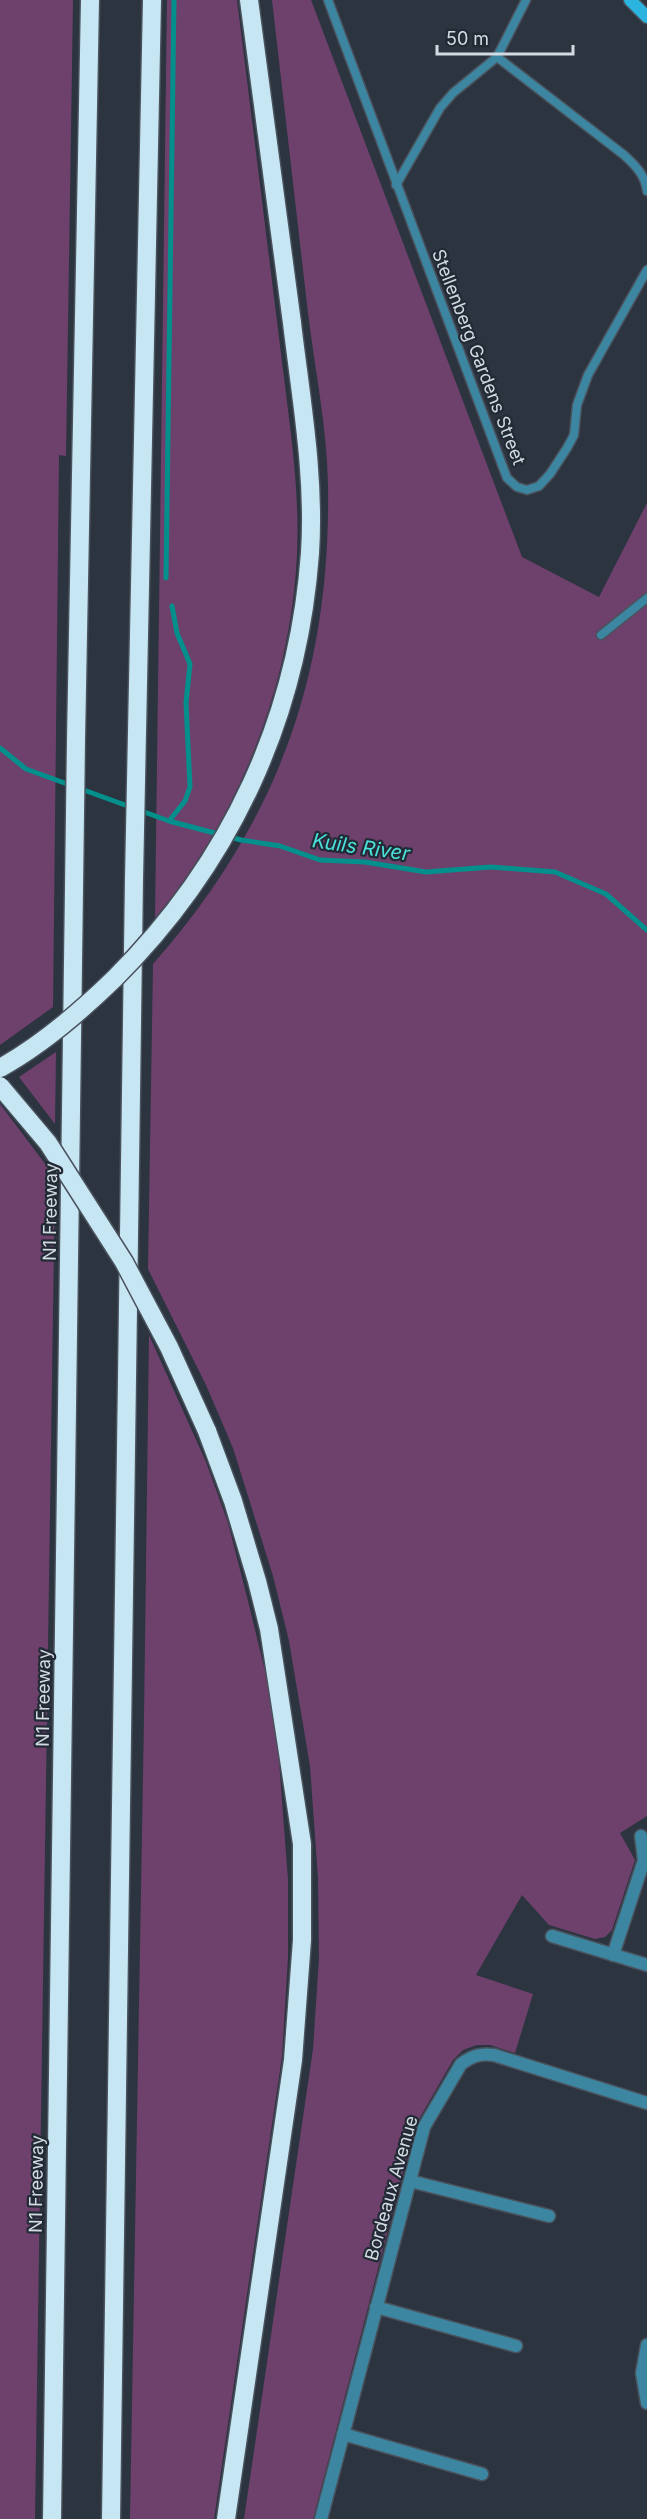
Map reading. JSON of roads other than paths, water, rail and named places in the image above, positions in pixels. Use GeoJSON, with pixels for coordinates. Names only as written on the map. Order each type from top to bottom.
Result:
{"type":"FeatureCollection","features":[{"type":"Feature","properties":{"kind":"highway","name":"N1 Freeway"},"geometry":{"type":"LineString","coordinates":[[52,2519],[76,740],[90,0]]}},
{"type":"Feature","properties":{"kind":"highway"},"geometry":{"type":"LineString","coordinates":[[111,2519],[136,735],[152,0]]}},
{"type":"Feature","properties":{"kind":"highway"},"geometry":{"type":"LineString","coordinates":[[0,1068],[19,1057],[88,1005],[146,948],[191,892],[226,832],[267,750],[285,699],[299,644],[310,550],[309,459],[249,0]]}},
{"type":"Feature","properties":{"kind":"highway"},"geometry":{"type":"LineString","coordinates":[[0,1086],[48,1143],[124,1262],[169,1347],[207,1431],[240,1524],[269,1629],[302,1844],[302,1940],[293,2060],[226,2519]]}},
{"type":"Feature","properties":{"kind":"main road"},"geometry":{"type":"LineString","coordinates":[[630,0],[647,17]]}},
{"type":"Feature","properties":{"kind":"street"},"geometry":{"type":"LineString","coordinates":[[614,1955],[644,1860],[641,1836]]}},
{"type":"Feature","properties":{"kind":"street"},"geometry":{"type":"LineString","coordinates":[[552,1936],[647,1965]]}},
{"type":"Feature","properties":{"kind":"street","name":"Bordeaux Avenue"},"geometry":{"type":"LineString","coordinates":[[321,2519],[424,2127],[454,2073],[470,2057],[482,2053],[647,2103]]}},
{"type":"Feature","properties":{"kind":"street"},"geometry":{"type":"LineString","coordinates":[[410,2181],[549,2216]]}},
{"type":"Feature","properties":{"kind":"street"},"geometry":{"type":"LineString","coordinates":[[376,2307],[516,2346]]}},
{"type":"Feature","properties":{"kind":"street"},"geometry":{"type":"LineString","coordinates":[[647,2345],[642,2373],[647,2403]]}},
{"type":"Feature","properties":{"kind":"street"},"geometry":{"type":"LineString","coordinates":[[343,2434],[482,2474]]}},
{"type":"Feature","properties":{"kind":"lane","name":"Stellenberg Gardens Street"},"geometry":{"type":"LineString","coordinates":[[328,0],[507,478],[517,487],[527,490],[538,486],[550,474],[567,448],[574,435],[577,405],[588,375],[647,270]]}},
{"type":"Feature","properties":{"kind":"lane"},"geometry":{"type":"LineString","coordinates":[[396,185],[440,108],[453,93],[497,57],[526,0]]}},
{"type":"Feature","properties":{"kind":"lane"},"geometry":{"type":"LineString","coordinates":[[497,57],[624,155],[641,172],[646,181],[647,191]]}},
{"type":"Feature","properties":{"kind":"lane"},"geometry":{"type":"LineString","coordinates":[[602,635],[647,598]]}},
{"type":"Feature","properties":{"kind":"waterway"},"geometry":{"type":"LineString","coordinates":[[166,578],[174,0]]}},
{"type":"Feature","properties":{"kind":"waterway"},"geometry":{"type":"LineString","coordinates":[[169,821],[185,801],[190,787],[186,703],[190,664],[177,633],[172,606]]}},
{"type":"Feature","properties":{"kind":"waterway","name":"Kuils River"},"geometry":{"type":"LineString","coordinates":[[0,748],[26,769],[169,821],[241,840],[280,846],[320,860],[365,862],[426,872],[491,867],[555,872],[606,894],[647,930]]}}]}
